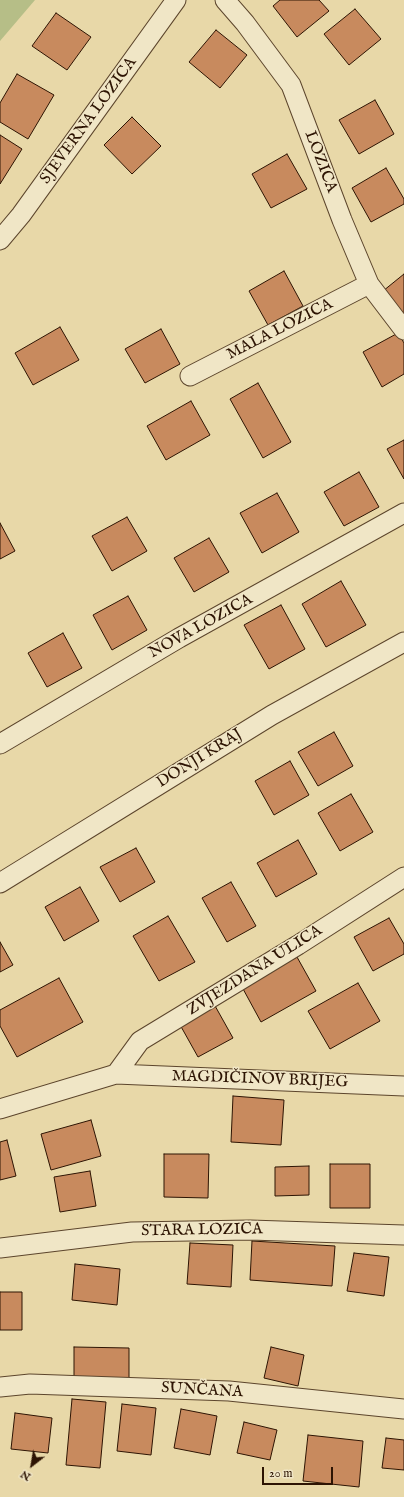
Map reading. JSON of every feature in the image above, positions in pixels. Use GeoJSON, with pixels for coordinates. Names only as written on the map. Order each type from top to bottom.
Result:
{"type":"FeatureCollection","features":[{"type":"Feature","properties":{"kind":"street","name":"SJEVERNA LOZICA"},"geometry":{"type":"LineString","coordinates":[[0,240],[21,215],[176,0]]}},
{"type":"Feature","properties":{"kind":"street","name":"LOZICA"},"geometry":{"type":"LineString","coordinates":[[225,0],[245,23],[291,85],[342,220],[369,284],[404,330]]}},
{"type":"Feature","properties":{"kind":"street","name":"MALA LOZICA"},"geometry":{"type":"LineString","coordinates":[[190,376],[369,284]]}},
{"type":"Feature","properties":{"kind":"street","name":"NOVA LOZICA"},"geometry":{"type":"LineString","coordinates":[[0,744],[179,638],[404,513]]}},
{"type":"Feature","properties":{"kind":"street","name":"DONJI KRAJ"},"geometry":{"type":"LineString","coordinates":[[0,883],[272,715],[404,642]]}},
{"type":"Feature","properties":{"kind":"street","name":"ZVJEZDANA ULICA"},"geometry":{"type":"LineString","coordinates":[[116,1074],[140,1041],[298,945],[404,877]]}},
{"type":"Feature","properties":{"kind":"street","name":"MAGDIČINOV BRIJEG"},"geometry":{"type":"LineString","coordinates":[[0,1109],[116,1074],[404,1086]]}},
{"type":"Feature","properties":{"kind":"street","name":"STARA LOZICA"},"geometry":{"type":"LineString","coordinates":[[0,1248],[132,1232],[250,1230],[404,1235]]}},
{"type":"Feature","properties":{"kind":"street","name":"SUNČANA"},"geometry":{"type":"LineString","coordinates":[[0,1387],[30,1384],[229,1391],[404,1409]]}},
{"type":"Feature","properties":{"kind":"green space"},"geometry":{"type":"Polygon","coordinates":[[[0,0],[35,0],[0,41],[0,0]]]}},
{"type":"Feature","properties":{"kind":"building"},"geometry":{"type":"Polygon","coordinates":[[[280,0],[319,0],[329,11],[297,37],[273,6],[280,0]]]}},
{"type":"Feature","properties":{"kind":"building"},"geometry":{"type":"Polygon","coordinates":[[[355,9],[381,39],[349,65],[324,34],[355,9]]]}},
{"type":"Feature","properties":{"kind":"building"},"geometry":{"type":"Polygon","coordinates":[[[56,13],[91,37],[67,70],[32,46],[56,13]]]}},
{"type":"Feature","properties":{"kind":"building"},"geometry":{"type":"Polygon","coordinates":[[[216,30],[247,55],[220,88],[189,62],[216,30]]]}},
{"type":"Feature","properties":{"kind":"building"},"geometry":{"type":"Polygon","coordinates":[[[17,74],[54,95],[28,139],[0,122],[0,103],[17,74]]]}},
{"type":"Feature","properties":{"kind":"building"},"geometry":{"type":"Polygon","coordinates":[[[375,100],[394,134],[359,154],[339,120],[375,100]]]}},
{"type":"Feature","properties":{"kind":"building"},"geometry":{"type":"Polygon","coordinates":[[[132,117],[161,146],[132,174],[104,145],[132,117]]]}},
{"type":"Feature","properties":{"kind":"building"},"geometry":{"type":"Polygon","coordinates":[[[0,135],[22,149],[0,184],[0,135]]]}},
{"type":"Feature","properties":{"kind":"building"},"geometry":{"type":"Polygon","coordinates":[[[287,154],[307,189],[271,208],[252,174],[287,154]]]}},
{"type":"Feature","properties":{"kind":"building"},"geometry":{"type":"Polygon","coordinates":[[[386,168],[404,199],[404,204],[371,222],[352,188],[386,168]]]}},
{"type":"Feature","properties":{"kind":"building"},"geometry":{"type":"Polygon","coordinates":[[[284,271],[303,306],[268,325],[249,291],[284,271]]]}},
{"type":"Feature","properties":{"kind":"building"},"geometry":{"type":"Polygon","coordinates":[[[404,274],[404,316],[383,291],[404,274]]]}},
{"type":"Feature","properties":{"kind":"building"},"geometry":{"type":"Polygon","coordinates":[[[60,327],[79,360],[33,385],[15,353],[60,327]]]}},
{"type":"Feature","properties":{"kind":"building"},"geometry":{"type":"Polygon","coordinates":[[[161,329],[180,364],[145,383],[125,349],[161,329]]]}},
{"type":"Feature","properties":{"kind":"building"},"geometry":{"type":"Polygon","coordinates":[[[398,333],[404,343],[404,374],[382,387],[363,352],[398,333]]]}},
{"type":"Feature","properties":{"kind":"building"},"geometry":{"type":"Polygon","coordinates":[[[258,383],[291,442],[263,458],[230,399],[258,383]]]}},
{"type":"Feature","properties":{"kind":"building"},"geometry":{"type":"Polygon","coordinates":[[[191,401],[210,435],[166,460],[147,426],[191,401]]]}},
{"type":"Feature","properties":{"kind":"building"},"geometry":{"type":"Polygon","coordinates":[[[404,440],[404,479],[387,449],[404,440]]]}},
{"type":"Feature","properties":{"kind":"building"},"geometry":{"type":"Polygon","coordinates":[[[359,472],[379,507],[344,526],[324,492],[359,472]]]}},
{"type":"Feature","properties":{"kind":"building"},"geometry":{"type":"Polygon","coordinates":[[[277,493],[299,532],[262,553],[240,513],[277,493]]]}},
{"type":"Feature","properties":{"kind":"building"},"geometry":{"type":"Polygon","coordinates":[[[127,517],[147,551],[112,571],[92,536],[127,517]]]}},
{"type":"Feature","properties":{"kind":"building"},"geometry":{"type":"Polygon","coordinates":[[[0,523],[15,551],[0,559],[0,523]]]}},
{"type":"Feature","properties":{"kind":"building"},"geometry":{"type":"Polygon","coordinates":[[[209,538],[229,572],[194,592],[174,558],[209,538]]]}},
{"type":"Feature","properties":{"kind":"building"},"geometry":{"type":"Polygon","coordinates":[[[341,581],[366,625],[326,647],[302,604],[341,581]]]}},
{"type":"Feature","properties":{"kind":"building"},"geometry":{"type":"Polygon","coordinates":[[[128,596],[147,630],[112,650],[93,615],[128,596]]]}},
{"type":"Feature","properties":{"kind":"building"},"geometry":{"type":"Polygon","coordinates":[[[281,605],[305,649],[269,669],[244,625],[281,605]]]}},
{"type":"Feature","properties":{"kind":"building"},"geometry":{"type":"Polygon","coordinates":[[[63,633],[82,668],[47,687],[28,653],[63,633]]]}},
{"type":"Feature","properties":{"kind":"building"},"geometry":{"type":"Polygon","coordinates":[[[334,732],[353,766],[318,786],[298,752],[334,732]]]}},
{"type":"Feature","properties":{"kind":"building"},"geometry":{"type":"Polygon","coordinates":[[[290,761],[309,795],[274,815],[255,781],[290,761]]]}},
{"type":"Feature","properties":{"kind":"building"},"geometry":{"type":"Polygon","coordinates":[[[351,794],[373,832],[340,851],[318,813],[351,794]]]}},
{"type":"Feature","properties":{"kind":"building"},"geometry":{"type":"Polygon","coordinates":[[[298,840],[317,874],[276,897],[257,863],[298,840]]]}},
{"type":"Feature","properties":{"kind":"building"},"geometry":{"type":"Polygon","coordinates":[[[136,848],[155,882],[120,902],[100,867],[136,848]]]}},
{"type":"Feature","properties":{"kind":"building"},"geometry":{"type":"Polygon","coordinates":[[[231,882],[256,926],[227,942],[202,898],[231,882]]]}},
{"type":"Feature","properties":{"kind":"building"},"geometry":{"type":"Polygon","coordinates":[[[80,887],[99,921],[64,941],[45,907],[80,887]]]}},
{"type":"Feature","properties":{"kind":"building"},"geometry":{"type":"Polygon","coordinates":[[[168,916],[195,962],[159,981],[133,936],[168,916]]]}},
{"type":"Feature","properties":{"kind":"building"},"geometry":{"type":"Polygon","coordinates":[[[389,918],[404,944],[404,954],[373,971],[354,937],[389,918]]]}},
{"type":"Feature","properties":{"kind":"building"},"geometry":{"type":"Polygon","coordinates":[[[0,942],[13,965],[0,972],[0,942]]]}},
{"type":"Feature","properties":{"kind":"building"},"geometry":{"type":"Polygon","coordinates":[[[297,957],[316,991],[261,1022],[242,987],[297,957]]]}},
{"type":"Feature","properties":{"kind":"building"},"geometry":{"type":"Polygon","coordinates":[[[59,978],[83,1022],[17,1057],[0,1026],[0,1010],[59,978]]]}},
{"type":"Feature","properties":{"kind":"building"},"geometry":{"type":"Polygon","coordinates":[[[358,983],[380,1021],[330,1049],[308,1011],[358,983]]]}},
{"type":"Feature","properties":{"kind":"building"},"geometry":{"type":"Polygon","coordinates":[[[214,1004],[233,1038],[198,1057],[179,1023],[214,1004]]]}},
{"type":"Feature","properties":{"kind":"building"},"geometry":{"type":"Polygon","coordinates":[[[233,1096],[284,1100],[281,1145],[231,1142],[233,1096]]]}},
{"type":"Feature","properties":{"kind":"building"},"geometry":{"type":"Polygon","coordinates":[[[91,1120],[101,1156],[51,1170],[41,1134],[91,1120]]]}},
{"type":"Feature","properties":{"kind":"building"},"geometry":{"type":"Polygon","coordinates":[[[7,1140],[16,1176],[0,1180],[0,1142],[7,1140]]]}},
{"type":"Feature","properties":{"kind":"building"},"geometry":{"type":"Polygon","coordinates":[[[164,1154],[209,1154],[208,1198],[164,1197],[164,1154]]]}},
{"type":"Feature","properties":{"kind":"building"},"geometry":{"type":"Polygon","coordinates":[[[330,1164],[370,1164],[370,1208],[330,1208],[330,1164]]]}},
{"type":"Feature","properties":{"kind":"building"},"geometry":{"type":"Polygon","coordinates":[[[309,1166],[309,1195],[275,1196],[275,1167],[309,1166]]]}},
{"type":"Feature","properties":{"kind":"building"},"geometry":{"type":"Polygon","coordinates":[[[90,1171],[96,1206],[60,1212],[54,1177],[90,1171]]]}},
{"type":"Feature","properties":{"kind":"building"},"geometry":{"type":"Polygon","coordinates":[[[252,1241],[335,1246],[332,1286],[250,1280],[252,1241]]]}},
{"type":"Feature","properties":{"kind":"building"},"geometry":{"type":"Polygon","coordinates":[[[190,1243],[233,1245],[231,1287],[187,1284],[190,1243]]]}},
{"type":"Feature","properties":{"kind":"building"},"geometry":{"type":"Polygon","coordinates":[[[354,1253],[389,1257],[384,1296],[347,1291],[354,1253]]]}},
{"type":"Feature","properties":{"kind":"building"},"geometry":{"type":"Polygon","coordinates":[[[75,1264],[120,1269],[117,1305],[72,1300],[75,1264]]]}},
{"type":"Feature","properties":{"kind":"building"},"geometry":{"type":"Polygon","coordinates":[[[0,1292],[22,1292],[22,1330],[0,1330],[0,1292]]]}},
{"type":"Feature","properties":{"kind":"building"},"geometry":{"type":"Polygon","coordinates":[[[74,1347],[129,1348],[129,1381],[74,1380],[74,1347]]]}},
{"type":"Feature","properties":{"kind":"building"},"geometry":{"type":"Polygon","coordinates":[[[271,1347],[304,1355],[298,1386],[264,1378],[271,1347]]]}},
{"type":"Feature","properties":{"kind":"building"},"geometry":{"type":"Polygon","coordinates":[[[72,1399],[106,1402],[100,1468],[66,1465],[72,1399]]]}},
{"type":"Feature","properties":{"kind":"building"},"geometry":{"type":"Polygon","coordinates":[[[122,1404],[156,1408],[151,1455],[117,1451],[122,1404]]]}},
{"type":"Feature","properties":{"kind":"building"},"geometry":{"type":"Polygon","coordinates":[[[181,1409],[217,1416],[210,1455],[174,1448],[181,1409]]]}},
{"type":"Feature","properties":{"kind":"building"},"geometry":{"type":"Polygon","coordinates":[[[15,1413],[52,1418],[48,1453],[11,1449],[15,1413]]]}},
{"type":"Feature","properties":{"kind":"building"},"geometry":{"type":"Polygon","coordinates":[[[244,1422],[277,1430],[270,1460],[237,1453],[244,1422]]]}},
{"type":"Feature","properties":{"kind":"building"},"geometry":{"type":"Polygon","coordinates":[[[308,1435],[363,1441],[359,1487],[303,1481],[308,1435]]]}},
{"type":"Feature","properties":{"kind":"building"},"geometry":{"type":"Polygon","coordinates":[[[386,1438],[404,1440],[404,1470],[382,1468],[386,1438]]]}}]}
